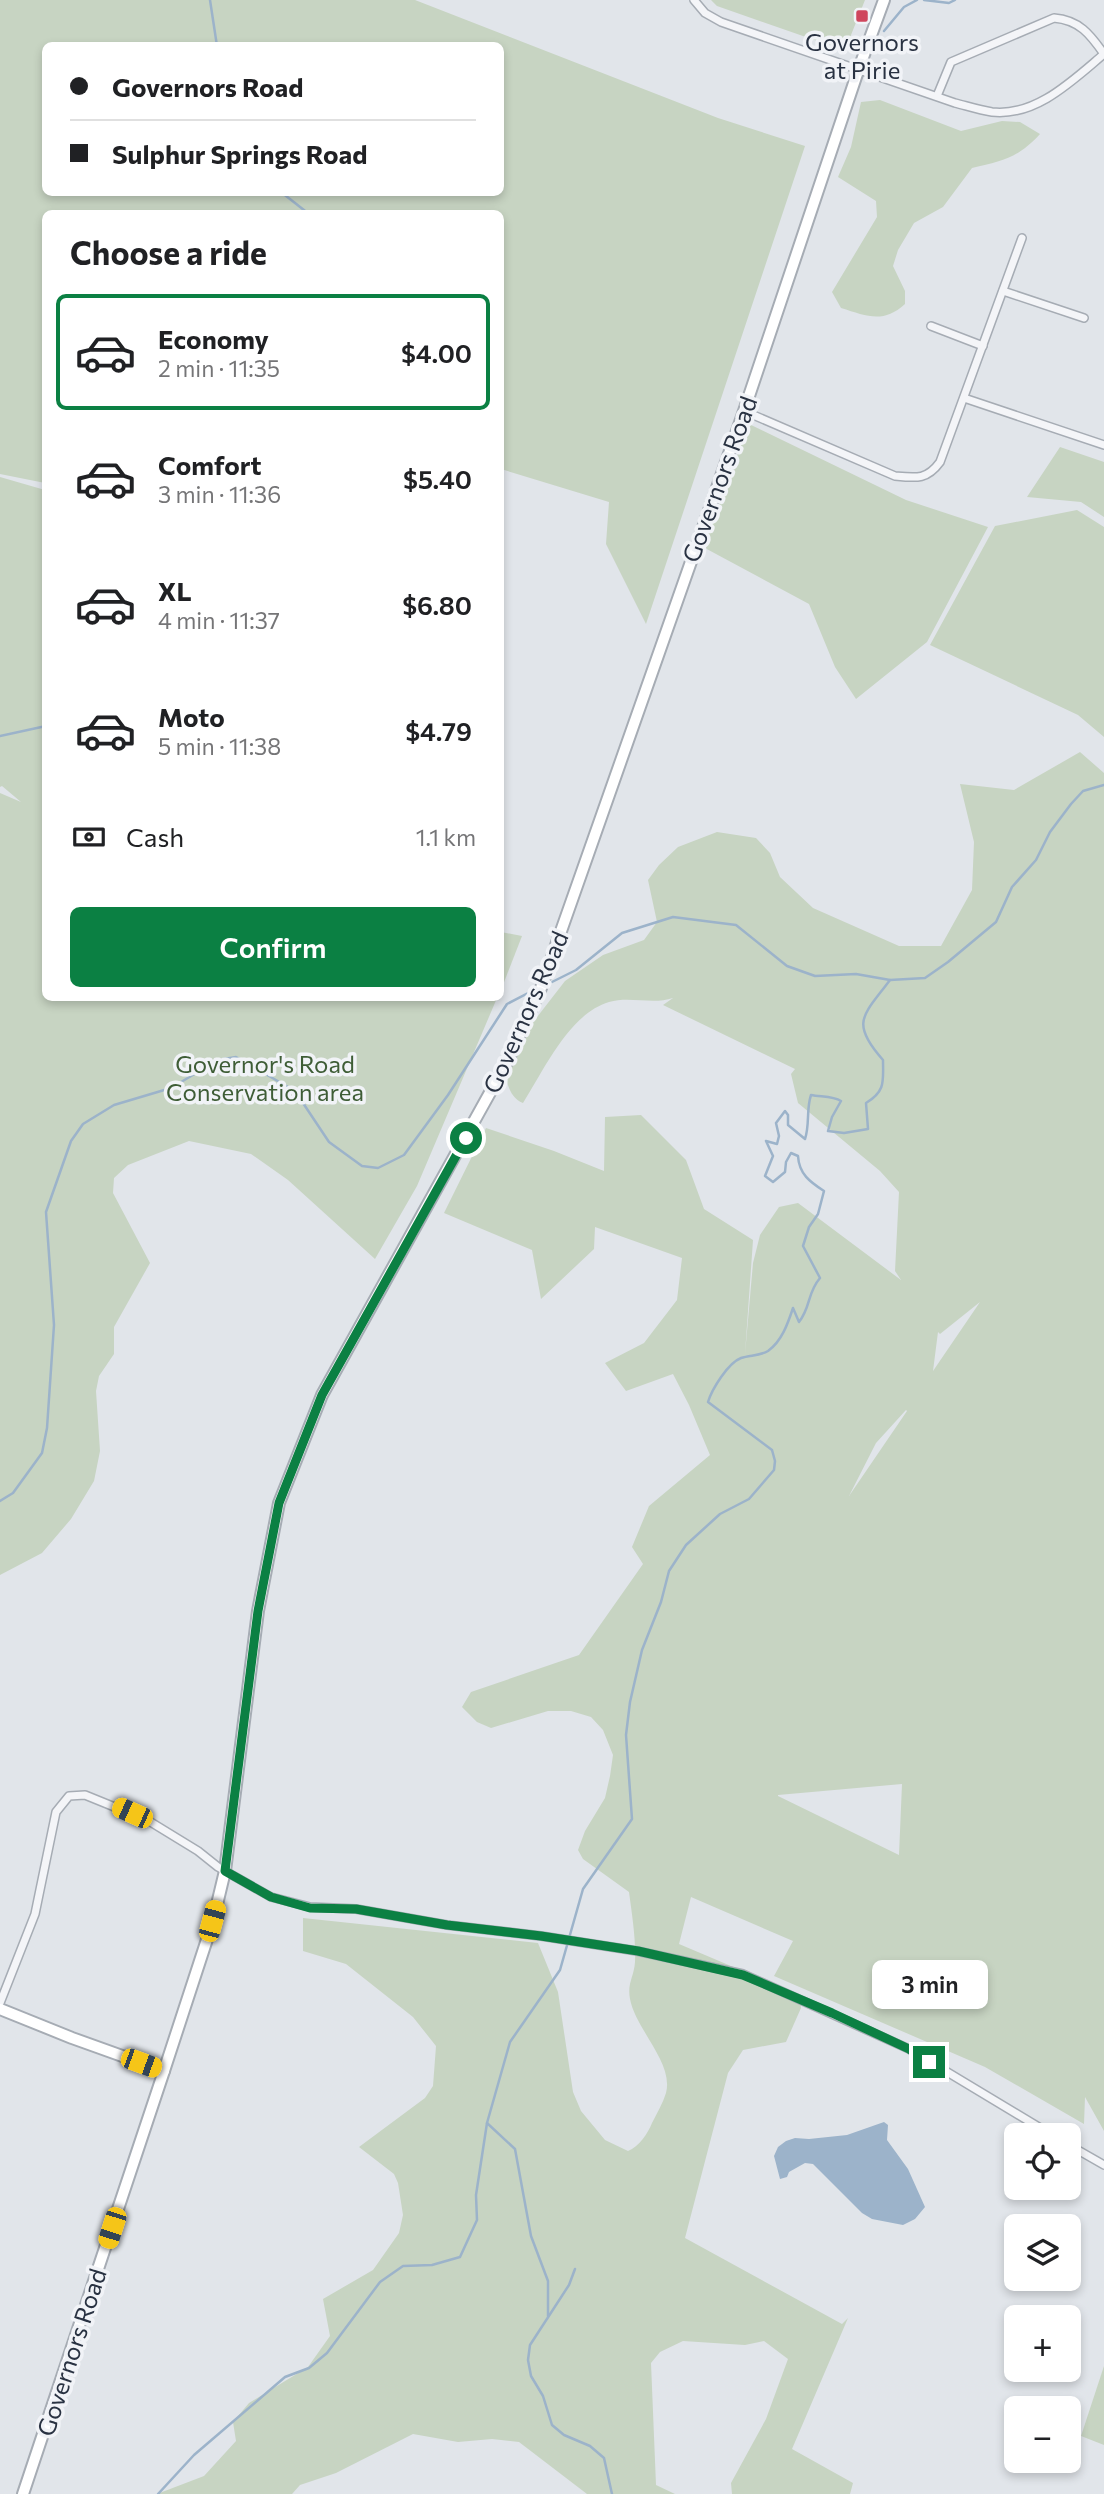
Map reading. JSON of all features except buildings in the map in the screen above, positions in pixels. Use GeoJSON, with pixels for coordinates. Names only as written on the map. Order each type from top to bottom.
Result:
{"type":"FeatureCollection","features":[{"type":"Feature","properties":{"kind":"main road","name":"Governors Road"},"geometry":{"type":"LineString","coordinates":[[23,2494],[164,2071],[212,1921],[225,1871],[258,1611],[279,1503],[322,1395],[495,1084],[541,988],[744,411],[884,0]]}},
{"type":"Feature","properties":{"kind":"main road"},"geometry":{"type":"LineString","coordinates":[[0,2009],[164,2071]]}},
{"type":"Feature","properties":{"kind":"street"},"geometry":{"type":"LineString","coordinates":[[694,0],[705,13],[721,22],[858,71],[955,103],[993,112],[1024,109],[1051,96],[1104,54],[1088,32],[1078,24],[1069,19],[1055,18],[951,62],[937,96]]}},
{"type":"Feature","properties":{"kind":"street"},"geometry":{"type":"LineString","coordinates":[[744,411],[895,476],[918,478],[933,472],[940,462],[1023,238]]}},
{"type":"Feature","properties":{"kind":"street"},"geometry":{"type":"LineString","coordinates":[[1003,291],[1084,318]]}},
{"type":"Feature","properties":{"kind":"street"},"geometry":{"type":"LineString","coordinates":[[931,326],[982,346]]}},
{"type":"Feature","properties":{"kind":"street"},"geometry":{"type":"LineString","coordinates":[[964,398],[1104,445]]}},
{"type":"Feature","properties":{"kind":"street"},"geometry":{"type":"LineString","coordinates":[[0,2003],[35,1914],[56,1812],[69,1796],[85,1795],[114,1805],[163,1829],[225,1871],[271,1897],[310,1908],[356,1909],[447,1925],[555,1938],[638,1951],[743,1975],[909,2049],[1032,2123]]}},
{"type":"Feature","properties":{"kind":"street"},"geometry":{"type":"LineString","coordinates":[[1081,2152],[1104,2165]]}},
{"type":"Feature","properties":{"kind":"green space"},"geometry":{"type":"Polygon","coordinates":[[[0,0],[415,0],[718,118],[805,146],[646,624],[606,544],[609,502],[504,470],[504,210],[42,210],[42,482],[0,474],[0,0]]]}},
{"type":"Feature","properties":{"kind":"green space"},"geometry":{"type":"Polygon","coordinates":[[[711,0],[865,0],[846,51],[717,6],[711,0]]]}},
{"type":"Feature","properties":{"kind":"green space"},"geometry":{"type":"Polygon","coordinates":[[[880,100],[961,131],[1002,121],[1020,122],[1040,134],[1009,157],[972,168],[943,207],[914,223],[898,250],[893,266],[905,291],[905,304],[889,314],[874,316],[841,308],[832,292],[877,217],[876,201],[838,177],[851,147],[861,102],[880,100]]]}},
{"type":"Feature","properties":{"kind":"green space"},"geometry":{"type":"Polygon","coordinates":[[[749,424],[906,500],[988,527],[927,642],[856,699],[835,667],[809,604],[703,547],[749,424]]]}},
{"type":"Feature","properties":{"kind":"green space"},"geometry":{"type":"Polygon","coordinates":[[[1060,447],[1104,462],[1104,517],[1081,502],[1027,497],[1060,447]]]}},
{"type":"Feature","properties":{"kind":"green space","name":"Governor's Road Conservation area"},"geometry":{"type":"Polygon","coordinates":[[[0,477],[42,489],[42,1001],[496,1001],[417,1186],[375,1259],[288,1180],[251,1154],[189,1141],[128,1165],[114,1178],[113,1193],[150,1263],[114,1327],[114,1354],[99,1376],[96,1391],[100,1451],[94,1481],[71,1519],[42,1553],[0,1575],[0,793],[21,802],[0,787],[0,477]]]}},
{"type":"Feature","properties":{"kind":"green space"},"geometry":{"type":"Polygon","coordinates":[[[1077,510],[1104,527],[1104,737],[1078,715],[930,645],[995,526],[1077,510]]]}},
{"type":"Feature","properties":{"kind":"green space"},"geometry":{"type":"Polygon","coordinates":[[[1080,752],[1104,773],[1104,2131],[1085,2097],[1084,2124],[985,2067],[774,1976],[793,1941],[691,1897],[679,1944],[769,1982],[800,2001],[801,2008],[786,2042],[743,2050],[728,2073],[685,2238],[842,2324],[848,2318],[792,2449],[853,2483],[850,2494],[732,2494],[731,2483],[766,2419],[788,2359],[764,2341],[745,2345],[683,2341],[660,2352],[651,2363],[656,2485],[675,2494],[587,2494],[519,2442],[492,2439],[458,2442],[413,2434],[336,2473],[300,2485],[292,2494],[157,2494],[204,2476],[236,2441],[233,2422],[249,2403],[308,2367],[330,2336],[323,2299],[373,2270],[399,2233],[403,2215],[394,2174],[359,2147],[425,2098],[433,2086],[436,2046],[413,2017],[346,1964],[303,1951],[303,1918],[538,1943],[558,1992],[573,2092],[581,2111],[605,2140],[628,2151],[636,2146],[648,2131],[666,2093],[665,2070],[639,2023],[630,1999],[635,1953],[629,1892],[583,1859],[578,1850],[585,1831],[605,1798],[610,1776],[613,1755],[603,1730],[591,1717],[571,1711],[548,1711],[491,1728],[477,1722],[462,1707],[471,1692],[579,1655],[643,1564],[632,1547],[649,1506],[710,1455],[673,1374],[626,1391],[605,1363],[644,1343],[677,1300],[682,1258],[595,1227],[594,1249],[541,1299],[532,1250],[444,1213],[486,1128],[604,1171],[605,1117],[641,1115],[686,1160],[704,1209],[753,1240],[745,1354],[753,1263],[760,1235],[779,1207],[798,1203],[901,1280],[895,1271],[899,1192],[880,1171],[798,1103],[791,1074],[795,1069],[663,1005],[673,998],[658,1001],[617,1000],[595,1008],[582,1018],[559,1045],[523,1103],[510,1091],[503,1061],[565,981],[603,955],[644,940],[657,922],[648,880],[678,847],[717,832],[756,838],[770,853],[780,877],[813,908],[899,946],[941,946],[972,890],[974,842],[960,784],[1014,790],[1080,752]],[[980,1302],[940,1334],[938,1332],[933,1371],[980,1302]],[[906,1410],[876,1443],[849,1496],[906,1410]],[[902,1784],[778,1796],[899,1855],[902,1784]]]}},
{"type":"Feature","properties":{"kind":"green space"},"geometry":{"type":"Polygon","coordinates":[[[504,933],[522,936],[504,982],[504,933]]]}},
{"type":"Feature","properties":{"kind":"green space"},"geometry":{"type":"Polygon","coordinates":[[[1104,2366],[1104,2445],[1081,2436],[1104,2366]]]}},
{"type":"Feature","properties":{"kind":"water"},"geometry":{"type":"Polygon","coordinates":[[[884,2122],[888,2125],[887,2140],[908,2169],[925,2207],[915,2219],[903,2225],[872,2219],[862,2213],[813,2164],[805,2163],[780,2179],[774,2156],[778,2147],[786,2141],[795,2138],[847,2135],[884,2122]]]}},
{"type":"Feature","properties":{"kind":"waterway"},"geometry":{"type":"LineString","coordinates":[[210,0],[216,42]]}},
{"type":"Feature","properties":{"kind":"waterway"},"geometry":{"type":"LineString","coordinates":[[884,31],[904,7],[917,0]]}},
{"type":"Feature","properties":{"kind":"waterway"},"geometry":{"type":"LineString","coordinates":[[924,0],[949,3],[955,0]]}},
{"type":"Feature","properties":{"kind":"waterway"},"geometry":{"type":"LineString","coordinates":[[286,196],[304,210]]}},
{"type":"Feature","properties":{"kind":"waterway"},"geometry":{"type":"LineString","coordinates":[[0,736],[42,727]]}},
{"type":"Feature","properties":{"kind":"waterway"},"geometry":{"type":"LineString","coordinates":[[552,982],[576,970],[622,933],[673,917],[736,925],[787,966],[815,976],[856,974],[890,980],[925,978],[996,922],[1012,887],[1036,860],[1050,832],[1071,804],[1083,791],[1104,785]]}},
{"type":"Feature","properties":{"kind":"waterway"},"geometry":{"type":"LineString","coordinates":[[158,2494],[194,2455],[285,2377],[309,2368],[327,2353],[380,2282],[403,2266],[432,2265],[460,2257],[477,2220],[476,2195],[487,2123],[510,2042],[560,1970],[583,1889],[632,1819],[626,1735],[630,1702],[642,1650],[661,1602],[669,1571],[686,1545],[720,1514],[749,1499],[774,1470],[772,1450],[708,1402],[721,1377],[731,1365],[741,1358],[765,1353],[773,1347],[784,1331],[793,1308],[799,1322],[820,1278],[803,1246],[809,1227],[818,1214],[824,1191],[806,1177],[798,1156],[791,1153],[785,1172],[773,1182],[765,1176],[773,1156],[766,1141],[777,1144],[779,1136],[776,1123],[785,1111],[788,1125],[805,1139],[811,1095],[841,1101],[828,1131],[844,1133],[868,1129],[866,1103],[880,1090],[883,1060],[866,1036],[864,1019],[890,980]]}},
{"type":"Feature","properties":{"kind":"waterway"},"geometry":{"type":"LineString","coordinates":[[0,1501],[13,1493],[42,1453],[47,1428],[54,1325],[46,1212],[71,1141],[83,1124],[114,1105],[171,1088],[218,1060],[236,1057],[295,1091],[329,1142],[362,1166],[378,1168],[404,1155],[448,1095],[507,1004],[532,991]]}},
{"type":"Feature","properties":{"kind":"waterway"},"geometry":{"type":"LineString","coordinates":[[487,2123],[515,2149],[531,2236],[548,2281],[548,2316]]}},
{"type":"Feature","properties":{"kind":"waterway"},"geometry":{"type":"LineString","coordinates":[[575,2269],[569,2285],[530,2345],[528,2360],[531,2376],[543,2396],[552,2425],[564,2435],[590,2446],[604,2458],[612,2494]]}},
{"type":"Feature","properties":{"kind":"place","name":"Governors at Pirie"},"geometry":{"type":"Point","coordinates":[862,16]}},
{"type":"Feature","properties":{"kind":"route"},"geometry":{"type":"LineString","coordinates":[[466,1138],[322,1395],[279,1503],[258,1611],[225,1871],[271,1897],[310,1908],[356,1909],[447,1925],[638,1951],[743,1975],[909,2049],[929,2062]]}}]}
